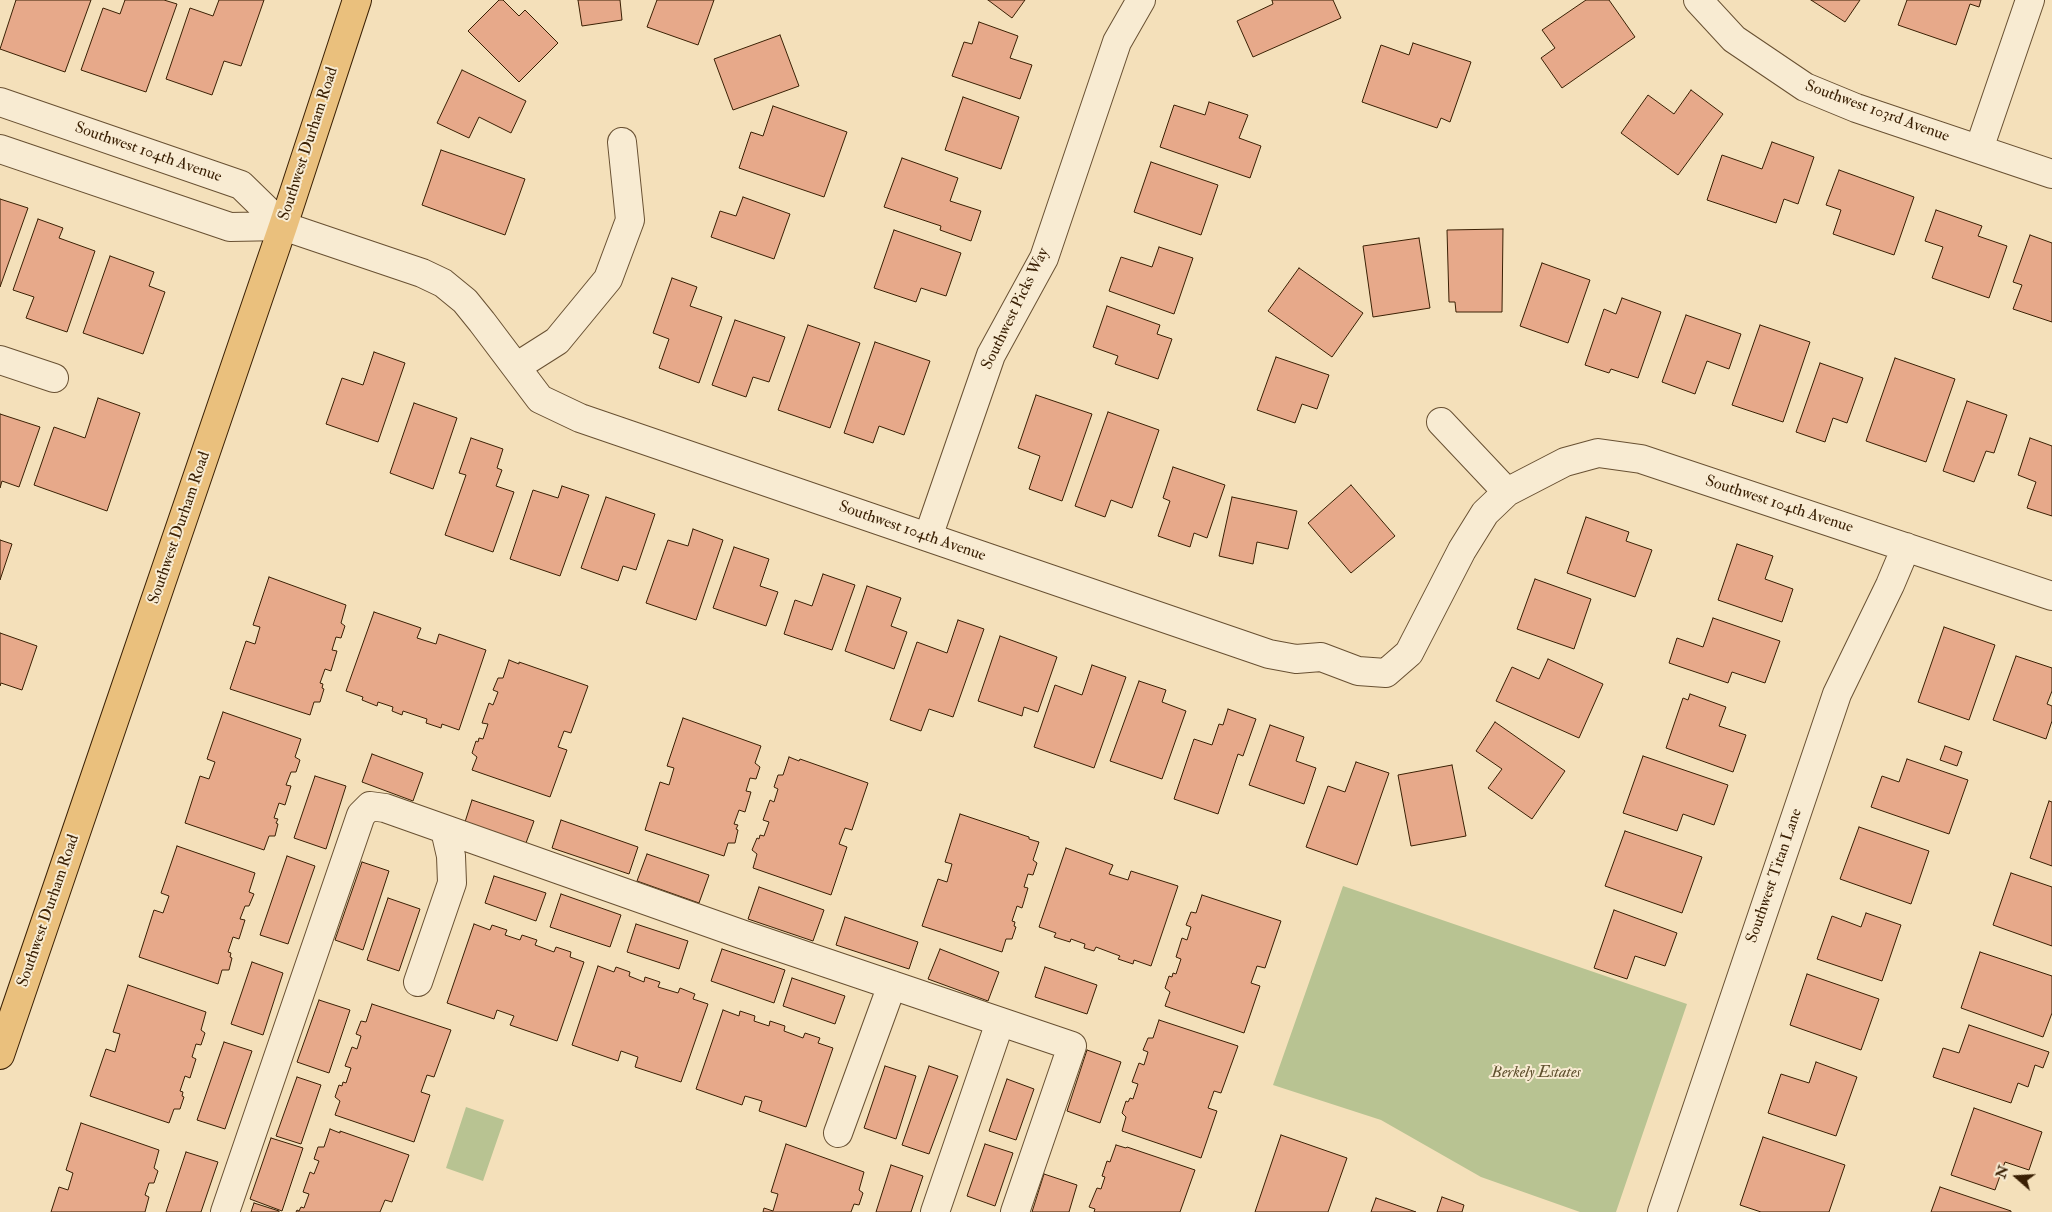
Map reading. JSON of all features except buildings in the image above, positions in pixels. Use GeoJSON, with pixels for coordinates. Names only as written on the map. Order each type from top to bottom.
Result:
{"type":"FeatureCollection","features":[{"type":"Feature","properties":{"kind":"main road","name":"Southwest Durham Road"},"geometry":{"type":"LineString","coordinates":[[0,1055],[283,226],[357,0]]}},
{"type":"Feature","properties":{"kind":"street","name":"Southwest Picks Way"},"geometry":{"type":"LineString","coordinates":[[928,537],[990,355],[1044,258],[1117,42],[1141,0]]}},
{"type":"Feature","properties":{"kind":"street","name":"Southwest 103rd Avenue"},"geometry":{"type":"LineString","coordinates":[[1698,0],[1734,40],[1805,87],[1856,108],[2052,174]]}},
{"type":"Feature","properties":{"kind":"street"},"geometry":{"type":"LineString","coordinates":[[1979,150],[2030,0]]}},
{"type":"Feature","properties":{"kind":"street","name":"Southwest 104th Avenue"},"geometry":{"type":"LineString","coordinates":[[0,102],[240,185],[283,226]]}},
{"type":"Feature","properties":{"kind":"street"},"geometry":{"type":"LineString","coordinates":[[516,367],[557,341],[608,279],[630,220],[622,142]]}},
{"type":"Feature","properties":{"kind":"street","name":"Southwest 104th Avenue"},"geometry":{"type":"LineString","coordinates":[[0,149],[230,227],[283,226],[422,273],[443,283],[465,301],[540,399],[580,418],[1269,654],[1296,659],[1321,657],[1358,671],[1386,673],[1409,653],[1462,550],[1485,513],[1507,492],[1565,462],[1598,453],[1641,459],[2052,596]]}},
{"type":"Feature","properties":{"kind":"street"},"geometry":{"type":"LineString","coordinates":[[0,360],[54,378]]}},
{"type":"Feature","properties":{"kind":"street"},"geometry":{"type":"LineString","coordinates":[[1441,422],[1507,492]]}},
{"type":"Feature","properties":{"kind":"street","name":"Southwest Titan Lane"},"geometry":{"type":"LineString","coordinates":[[1662,1212],[1837,694],[1890,585],[1906,547]]}},
{"type":"Feature","properties":{"kind":"street"},"geometry":{"type":"LineString","coordinates":[[225,1212],[361,815],[370,806],[385,808],[1072,1046],[1015,1212]]}},
{"type":"Feature","properties":{"kind":"street"},"geometry":{"type":"LineString","coordinates":[[418,982],[452,882],[451,856],[445,830]]}},
{"type":"Feature","properties":{"kind":"street"},"geometry":{"type":"LineString","coordinates":[[838,1133],[892,985]]}},
{"type":"Feature","properties":{"kind":"street"},"geometry":{"type":"LineString","coordinates":[[935,1212],[1000,1022]]}},
{"type":"Feature","properties":{"kind":"green space","name":"Berkely Estates"},"geometry":{"type":"Polygon","coordinates":[[[1343,886],[1687,1004],[1616,1212],[1580,1212],[1481,1177],[1381,1120],[1273,1085],[1343,886]]]}},
{"type":"Feature","properties":{"kind":"green space"},"geometry":{"type":"Polygon","coordinates":[[[466,1107],[504,1120],[483,1181],[446,1168],[466,1107]]]}}]}
